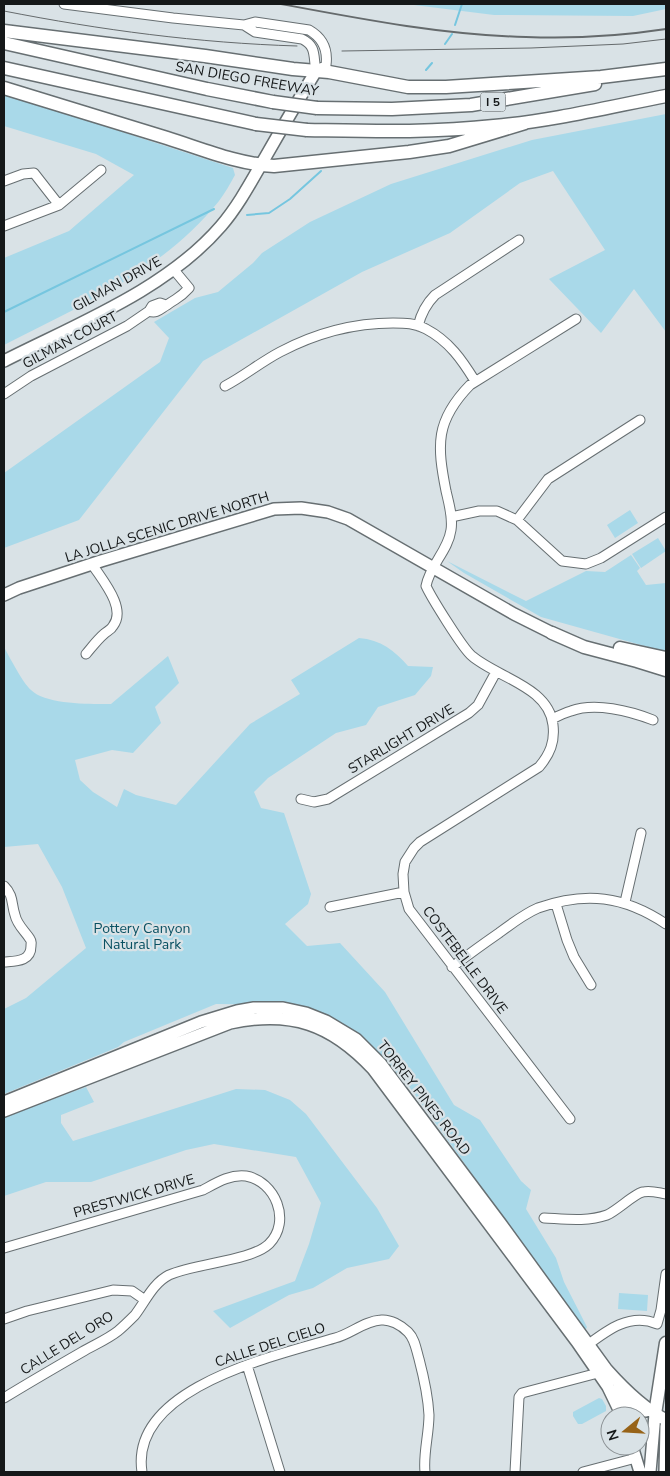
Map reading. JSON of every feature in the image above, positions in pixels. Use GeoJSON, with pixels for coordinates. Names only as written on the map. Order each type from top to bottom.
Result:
{"type":"FeatureCollection","features":[{"type":"Feature","properties":{"kind":"highway"},"geometry":{"type":"LineString","coordinates":[[4,31],[316,71],[408,87],[446,87],[601,77],[666,70]]}},
{"type":"Feature","properties":{"kind":"highway","name":"SAN DIEGO FREEWAY"},"geometry":{"type":"LineString","coordinates":[[4,43],[197,87],[273,102],[318,108],[392,109],[471,105],[546,94],[666,70]]}},
{"type":"Feature","properties":{"kind":"highway","name":"I 5"},"geometry":{"type":"LineString","coordinates":[[4,68],[256,124],[307,130],[397,132],[462,129],[525,123],[666,96]]}},
{"type":"Feature","properties":{"kind":"highway"},"geometry":{"type":"LineString","coordinates":[[4,88],[169,138],[206,152],[260,165],[274,166],[449,146],[525,123]]}},
{"type":"Feature","properties":{"kind":"highway"},"geometry":{"type":"LineString","coordinates":[[552,633],[666,658]]}},
{"type":"Feature","properties":{"kind":"highway"},"geometry":{"type":"LineString","coordinates":[[552,633],[584,647],[666,670]]}},
{"type":"Feature","properties":{"kind":"highway"},"geometry":{"type":"LineString","coordinates":[[661,1417],[666,1342]]}},
{"type":"Feature","properties":{"kind":"main road","name":"GILMAN DRIVE"},"geometry":{"type":"LineString","coordinates":[[4,361],[124,300],[174,270],[193,254],[222,225],[240,199],[316,71]]}},
{"type":"Feature","properties":{"kind":"main road","name":"LA JOLLA SCENIC DRIVE NORTH"},"geometry":{"type":"LineString","coordinates":[[4,595],[19,588],[198,531],[274,509],[301,508],[328,512],[348,520],[535,626],[552,633]]}},
{"type":"Feature","properties":{"kind":"main road","name":"TORREY PINES ROAD"},"geometry":{"type":"LineString","coordinates":[[4,1102],[201,1022],[237,1011],[254,1008],[283,1008],[306,1013],[326,1021],[356,1039],[381,1064],[502,1224],[585,1346],[617,1406]]}},
{"type":"Feature","properties":{"kind":"main road","name":"TORREY PINES ROAD"},"geometry":{"type":"LineString","coordinates":[[4,1111],[230,1023],[252,1018],[287,1019],[317,1027],[348,1045],[373,1069],[526,1272],[585,1346],[619,1384],[661,1417]]}},
{"type":"Feature","properties":{"kind":"main road"},"geometry":{"type":"LineString","coordinates":[[608,1387],[633,1407],[661,1417],[650,1472]]}},
{"type":"Feature","properties":{"kind":"main road"},"geometry":{"type":"LineString","coordinates":[[665,1472],[666,1426]]}},
{"type":"Feature","properties":{"kind":"main road"},"geometry":{"type":"LineString","coordinates":[[636,1458],[640,1472]]}},
{"type":"Feature","properties":{"kind":"street"},"geometry":{"type":"LineString","coordinates":[[64,4],[173,18],[244,25],[254,22],[302,29],[315,33],[324,44],[327,57],[326,65],[316,71]]}},
{"type":"Feature","properties":{"kind":"street"},"geometry":{"type":"LineString","coordinates":[[4,226],[59,205],[101,170]]}},
{"type":"Feature","properties":{"kind":"street"},"geometry":{"type":"LineString","coordinates":[[4,181],[24,174],[34,173],[59,205]]}},
{"type":"Feature","properties":{"kind":"street"},"geometry":{"type":"LineString","coordinates":[[418,326],[421,314],[435,295],[519,240]]}},
{"type":"Feature","properties":{"kind":"street","name":"GILMAN COURT"},"geometry":{"type":"LineString","coordinates":[[4,394],[31,376],[120,329],[149,311],[152,306],[160,303],[166,305],[180,298],[189,288],[174,270]]}},
{"type":"Feature","properties":{"kind":"street"},"geometry":{"type":"LineString","coordinates":[[576,319],[475,381],[459,396],[448,412],[440,436],[440,461],[452,517],[450,537],[432,568],[426,586],[469,653],[496,672],[543,700],[552,719],[572,710],[610,708],[637,714],[652,720]]}},
{"type":"Feature","properties":{"kind":"street"},"geometry":{"type":"LineString","coordinates":[[225,386],[279,352],[313,337],[350,326],[370,323],[412,324],[442,339],[459,356],[475,381]]}},
{"type":"Feature","properties":{"kind":"street"},"geometry":{"type":"LineString","coordinates":[[517,520],[548,479],[640,420]]}},
{"type":"Feature","properties":{"kind":"street"},"geometry":{"type":"LineString","coordinates":[[452,517],[479,511],[498,511],[517,520],[562,561],[586,564],[601,558],[666,517]]}},
{"type":"Feature","properties":{"kind":"street"},"geometry":{"type":"LineString","coordinates":[[86,654],[94,643],[113,626],[117,619],[118,608],[92,564]]}},
{"type":"Feature","properties":{"kind":"street","name":"STARLIGHT DRIVE"},"geometry":{"type":"LineString","coordinates":[[301,800],[314,802],[328,799],[469,713],[478,705],[496,672]]}},
{"type":"Feature","properties":{"kind":"street","name":"COSTEBELLE DRIVE"},"geometry":{"type":"LineString","coordinates":[[552,719],[554,736],[552,746],[540,767],[420,842],[405,862],[402,874],[404,892],[409,909],[570,1119]]}},
{"type":"Feature","properties":{"kind":"street"},"geometry":{"type":"LineString","coordinates":[[625,902],[641,833]]}},
{"type":"Feature","properties":{"kind":"street"},"geometry":{"type":"LineString","coordinates":[[4,886],[10,892],[15,916],[31,941],[31,951],[22,960],[4,962]]}},
{"type":"Feature","properties":{"kind":"street"},"geometry":{"type":"LineString","coordinates":[[330,907],[404,892]]}},
{"type":"Feature","properties":{"kind":"street"},"geometry":{"type":"LineString","coordinates":[[452,967],[518,919],[537,909],[572,900],[604,899],[625,902],[651,914],[666,924]]}},
{"type":"Feature","properties":{"kind":"street"},"geometry":{"type":"LineString","coordinates":[[556,904],[574,957],[592,984]]}},
{"type":"Feature","properties":{"kind":"street","name":"PRESTWICK DRIVE"},"geometry":{"type":"LineString","coordinates":[[4,1248],[203,1190],[233,1176],[245,1176],[257,1180],[269,1188]]}},
{"type":"Feature","properties":{"kind":"street","name":"CALLE DEL ORO"},"geometry":{"type":"LineString","coordinates":[[4,1398],[118,1331],[134,1315],[151,1290],[167,1276],[186,1268],[259,1252],[271,1242],[280,1219],[276,1200],[269,1188]]}},
{"type":"Feature","properties":{"kind":"street"},"geometry":{"type":"LineString","coordinates":[[544,1218],[589,1220],[606,1215],[619,1208],[640,1192],[649,1191],[666,1194]]}},
{"type":"Feature","properties":{"kind":"street"},"geometry":{"type":"LineString","coordinates":[[585,1346],[615,1325],[628,1321],[657,1324],[666,1274]]}},
{"type":"Feature","properties":{"kind":"street"},"geometry":{"type":"LineString","coordinates":[[4,1319],[27,1311],[113,1290],[132,1292],[145,1300]]}},
{"type":"Feature","properties":{"kind":"street","name":"CALLE DEL CIELO"},"geometry":{"type":"LineString","coordinates":[[142,1471],[142,1452],[151,1428],[164,1411],[186,1394],[214,1378],[247,1365],[344,1336],[367,1323],[382,1319],[394,1322],[404,1329],[414,1341],[427,1388],[428,1416],[425,1472]]}},
{"type":"Feature","properties":{"kind":"street"},"geometry":{"type":"LineString","coordinates":[[247,1365],[280,1472]]}},
{"type":"Feature","properties":{"kind":"street"},"geometry":{"type":"LineString","coordinates":[[515,1472],[519,1397],[522,1393],[598,1373]]}},
{"type":"Feature","properties":{"kind":"street"},"geometry":{"type":"LineString","coordinates":[[583,1472],[636,1458]]}},
{"type":"Feature","properties":{"kind":"green space"},"geometry":{"type":"Polygon","coordinates":[[[406,4],[666,4],[666,9],[633,16],[494,15],[406,4]]]}},
{"type":"Feature","properties":{"kind":"green space"},"geometry":{"type":"Polygon","coordinates":[[[4,95],[233,168],[235,175],[219,201],[197,226],[147,267],[92,300],[4,345],[4,258],[69,231],[134,175],[96,154],[4,126],[4,95]]]}},
{"type":"Feature","properties":{"kind":"green space"},"geometry":{"type":"Polygon","coordinates":[[[666,114],[666,332],[634,289],[601,333],[549,279],[605,250],[553,171],[520,183],[450,233],[362,272],[203,361],[79,520],[4,548],[4,473],[160,362],[169,338],[154,322],[195,298],[218,292],[253,263],[262,253],[310,222],[391,184],[532,140],[666,114]]]}},
{"type":"Feature","properties":{"kind":"green space"},"geometry":{"type":"Polygon","coordinates":[[[630,510],[638,523],[615,538],[607,525],[630,510]]]}},
{"type":"Feature","properties":{"kind":"green space"},"geometry":{"type":"Polygon","coordinates":[[[658,538],[666,551],[641,568],[632,554],[658,538]]]}},
{"type":"Feature","properties":{"kind":"green space"},"geometry":{"type":"Polygon","coordinates":[[[631,555],[640,568],[637,571],[646,585],[666,583],[666,652],[541,617],[464,573],[447,561],[526,601],[586,571],[605,572],[631,555]]]}},
{"type":"Feature","properties":{"kind":"green space","name":"Pottery Canyon Natural Park"},"geometry":{"type":"Polygon","coordinates":[[[359,638],[374,641],[386,647],[398,655],[408,666],[433,667],[431,676],[415,695],[378,707],[366,725],[336,733],[268,778],[254,792],[261,808],[284,813],[311,894],[308,904],[285,924],[307,946],[340,943],[385,992],[454,1105],[480,1120],[521,1181],[531,1190],[526,1209],[556,1258],[564,1282],[587,1327],[585,1331],[408,1085],[364,1038],[333,1018],[294,1005],[216,1004],[4,1094],[4,1009],[26,998],[86,948],[62,887],[38,844],[4,847],[4,647],[31,690],[47,699],[81,704],[111,704],[168,656],[179,683],[155,707],[161,723],[133,753],[112,750],[75,760],[80,780],[93,792],[117,807],[124,789],[136,795],[176,805],[250,724],[300,694],[291,680],[359,638]]]}},
{"type":"Feature","properties":{"kind":"green space"},"geometry":{"type":"Polygon","coordinates":[[[86,1087],[94,1102],[61,1115],[61,1123],[73,1141],[236,1089],[265,1090],[290,1100],[306,1114],[377,1208],[399,1246],[389,1259],[347,1268],[313,1288],[289,1295],[230,1328],[213,1311],[295,1281],[309,1244],[321,1203],[296,1157],[214,1144],[186,1150],[91,1182],[46,1182],[4,1196],[4,1117],[86,1087]]]}},
{"type":"Feature","properties":{"kind":"green space"},"geometry":{"type":"Polygon","coordinates":[[[619,1293],[648,1295],[647,1311],[618,1309],[619,1293]]]}},
{"type":"Feature","properties":{"kind":"green space"},"geometry":{"type":"Polygon","coordinates":[[[599,1398],[602,1399],[606,1406],[600,1406],[600,1414],[582,1424],[578,1424],[573,1416],[573,1412],[599,1398]]]}},
{"type":"Feature","properties":{"kind":"waterway"},"geometry":{"type":"LineString","coordinates":[[455,25],[462,4]]}},
{"type":"Feature","properties":{"kind":"waterway"},"geometry":{"type":"LineString","coordinates":[[445,44],[452,34]]}},
{"type":"Feature","properties":{"kind":"waterway"},"geometry":{"type":"LineString","coordinates":[[426,70],[432,63]]}},
{"type":"Feature","properties":{"kind":"waterway"},"geometry":{"type":"LineString","coordinates":[[247,215],[269,213],[290,199],[321,171]]}},
{"type":"Feature","properties":{"kind":"waterway"},"geometry":{"type":"LineString","coordinates":[[4,312],[214,209]]}},
{"type":"Feature","properties":{"kind":"tram line"},"geometry":{"type":"LineString","coordinates":[[4,11],[77,24],[186,39],[297,46]]}},
{"type":"Feature","properties":{"kind":"tram line"},"geometry":{"type":"LineString","coordinates":[[342,51],[531,48],[623,44],[666,39]]}},
{"type":"Feature","properties":{"kind":"railway"},"geometry":{"type":"LineString","coordinates":[[281,4],[434,30],[495,36],[579,37],[666,29]]}}]}
